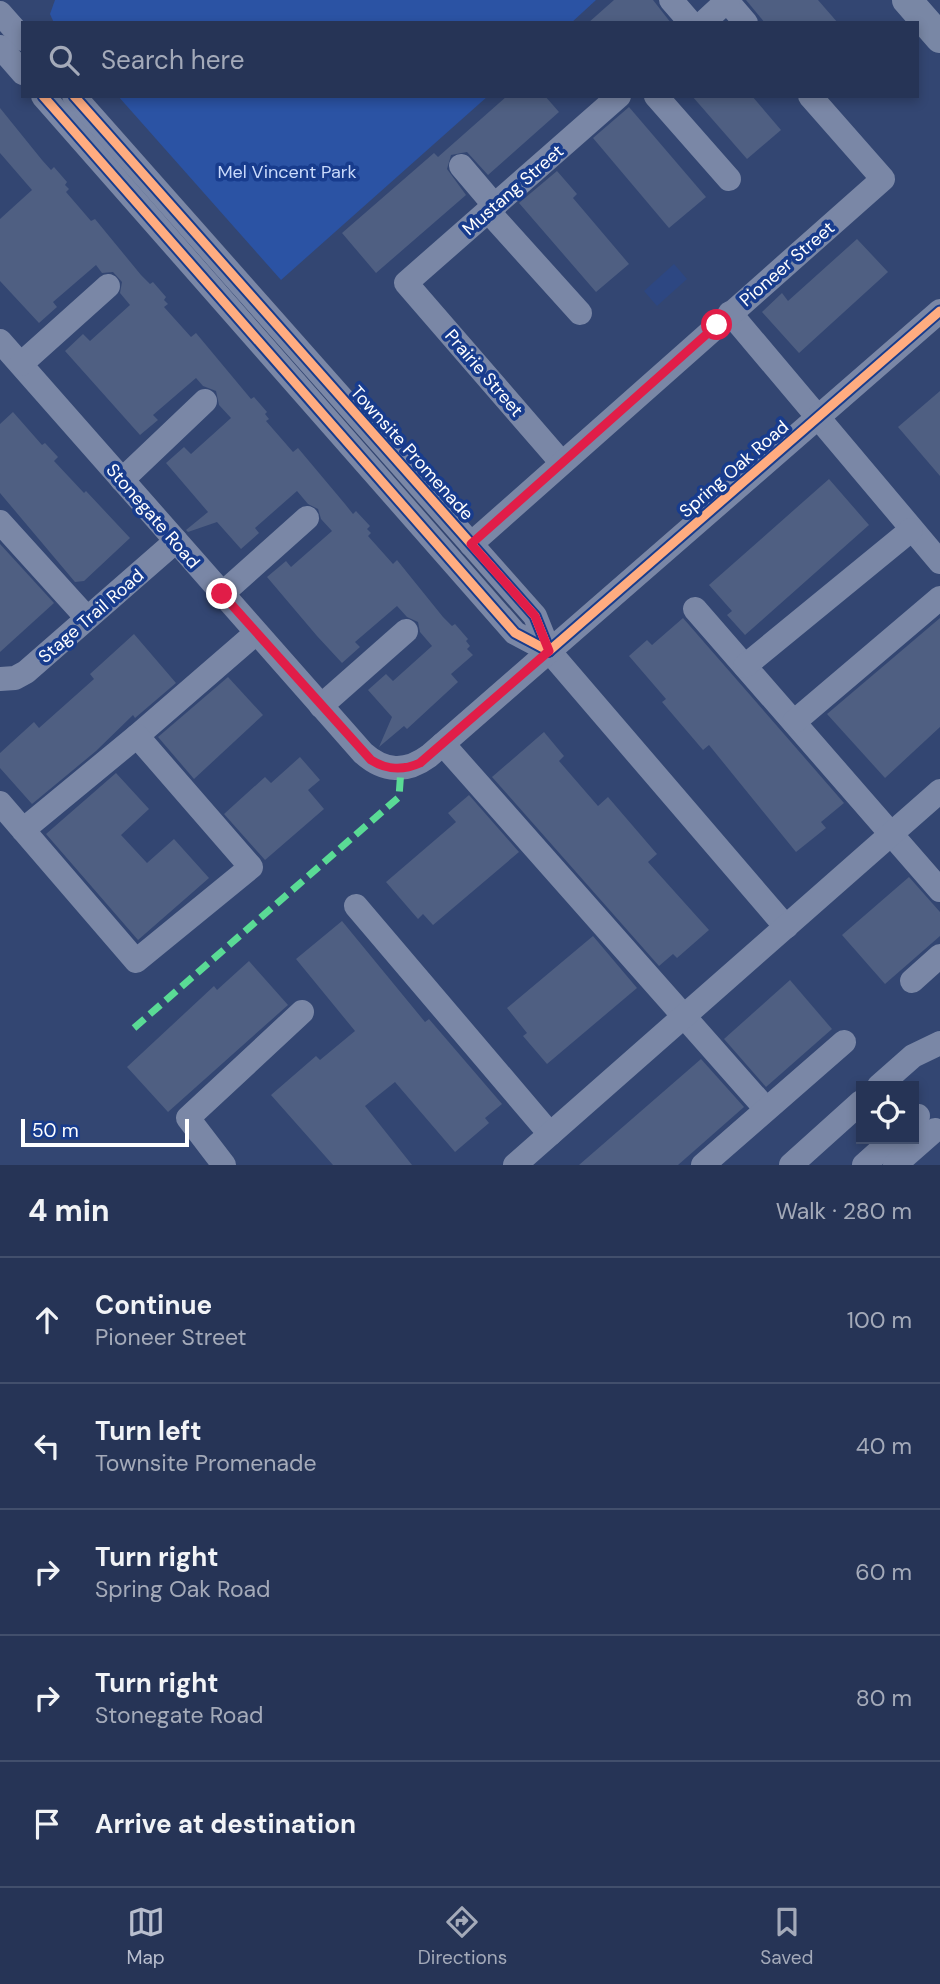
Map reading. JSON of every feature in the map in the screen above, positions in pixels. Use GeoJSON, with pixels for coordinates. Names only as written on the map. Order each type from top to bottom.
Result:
{"type":"FeatureCollection","features":[{"type":"Feature","properties":{"kind":"main road"},"geometry":{"type":"LineString","coordinates":[[906,0],[940,38]]}},
{"type":"Feature","properties":{"kind":"street"},"geometry":{"type":"LineString","coordinates":[[671,0],[689,21]]}},
{"type":"Feature","properties":{"kind":"street"},"geometry":{"type":"LineString","coordinates":[[705,21],[728,1],[744,21]]}},
{"type":"Feature","properties":{"kind":"street"},"geometry":{"type":"LineString","coordinates":[[0,13],[21,37]]}},
{"type":"Feature","properties":{"kind":"street"},"geometry":{"type":"LineString","coordinates":[[0,47],[21,71]]}},
{"type":"Feature","properties":{"kind":"street"},"geometry":{"type":"LineString","coordinates":[[45,98],[515,633],[549,651],[786,927]]}},
{"type":"Feature","properties":{"kind":"street","name":"Townsite Promenade"},"geometry":{"type":"LineString","coordinates":[[76,98],[535,616],[549,651]]}},
{"type":"Feature","properties":{"kind":"street","name":"Mustang Street"},"geometry":{"type":"LineString","coordinates":[[406,283],[617,98]]}},
{"type":"Feature","properties":{"kind":"street"},"geometry":{"type":"LineString","coordinates":[[658,98],[729,179]]}},
{"type":"Feature","properties":{"kind":"street","name":"Pioneer Street"},"geometry":{"type":"LineString","coordinates":[[471,544],[883,179],[812,98]]}},
{"type":"Feature","properties":{"kind":"street"},"geometry":{"type":"LineString","coordinates":[[461,166],[491,208],[580,313]]}},
{"type":"Feature","properties":{"kind":"street","name":"Prairie Street"},"geometry":{"type":"LineString","coordinates":[[406,283],[561,462]]}},
{"type":"Feature","properties":{"kind":"street"},"geometry":{"type":"LineString","coordinates":[[20,364],[108,286]]}},
{"type":"Feature","properties":{"kind":"street","name":"Spring Oak Road"},"geometry":{"type":"LineString","coordinates":[[401,769],[420,763],[443,744],[940,311]]}},
{"type":"Feature","properties":{"kind":"street"},"geometry":{"type":"LineString","coordinates":[[730,313],[820,416],[940,562]]}},
{"type":"Feature","properties":{"kind":"street","name":"Stonegate Road"},"geometry":{"type":"LineString","coordinates":[[0,341],[371,760],[389,768],[401,769]]}},
{"type":"Feature","properties":{"kind":"street"},"geometry":{"type":"LineString","coordinates":[[122,480],[205,401]]}},
{"type":"Feature","properties":{"kind":"street"},"geometry":{"type":"LineString","coordinates":[[222,594],[307,518]]}},
{"type":"Feature","properties":{"kind":"street"},"geometry":{"type":"LineString","coordinates":[[0,523],[87,618]]}},
{"type":"Feature","properties":{"kind":"street"},"geometry":{"type":"LineString","coordinates":[[745,666],[911,530]]}},
{"type":"Feature","properties":{"kind":"street","name":"Stage Trail Road"},"geometry":{"type":"LineString","coordinates":[[0,681],[26,672],[176,541]]}},
{"type":"Feature","properties":{"kind":"street"},"geometry":{"type":"LineString","coordinates":[[794,722],[940,597]]}},
{"type":"Feature","properties":{"kind":"street"},"geometry":{"type":"LineString","coordinates":[[695,609],[940,890]]}},
{"type":"Feature","properties":{"kind":"street"},"geometry":{"type":"LineString","coordinates":[[321,706],[406,631]]}},
{"type":"Feature","properties":{"kind":"street"},"geometry":{"type":"LineString","coordinates":[[23,830],[256,633]]}},
{"type":"Feature","properties":{"kind":"street"},"geometry":{"type":"LineString","coordinates":[[0,803],[136,961],[251,867],[137,736]]}},
{"type":"Feature","properties":{"kind":"street"},"geometry":{"type":"LineString","coordinates":[[443,744],[766,1109]]}},
{"type":"Feature","properties":{"kind":"street"},"geometry":{"type":"LineString","coordinates":[[515,1165],[940,791]]}},
{"type":"Feature","properties":{"kind":"street"},"geometry":{"type":"LineString","coordinates":[[356,906],[550,1134]]}},
{"type":"Feature","properties":{"kind":"street"},"geometry":{"type":"LineString","coordinates":[[912,981],[940,956]]}},
{"type":"Feature","properties":{"kind":"street"},"geometry":{"type":"LineString","coordinates":[[224,1165],[187,1118],[302,1012]]}},
{"type":"Feature","properties":{"kind":"street"},"geometry":{"type":"LineString","coordinates":[[703,1165],[844,1042]]}},
{"type":"Feature","properties":{"kind":"street"},"geometry":{"type":"LineString","coordinates":[[885,1081],[914,1056],[940,1043]]}},
{"type":"Feature","properties":{"kind":"street"},"geometry":{"type":"LineString","coordinates":[[791,1165],[856,1106]]}},
{"type":"Feature","properties":{"kind":"street"},"geometry":{"type":"LineString","coordinates":[[895,1165],[922,1122]]}},
{"type":"Feature","properties":{"kind":"street"},"geometry":{"type":"LineString","coordinates":[[864,1165],[887,1144]]}},
{"type":"Feature","properties":{"kind":"green space"},"geometry":{"type":"Polygon","coordinates":[[[55,0],[596,0],[573,21],[53,21],[50,14],[55,0]]]}},
{"type":"Feature","properties":{"kind":"green space","name":"Mel Vincent Park"},"geometry":{"type":"Polygon","coordinates":[[[120,98],[486,98],[281,280],[120,98]]]}},
{"type":"Feature","properties":{"kind":"shaded area"},"geometry":{"type":"Polygon","coordinates":[[[674,264],[687,279],[657,306],[644,291],[674,264]]]}},
{"type":"Feature","properties":{"kind":"building"},"geometry":{"type":"Polygon","coordinates":[[[614,0],[653,0],[669,21],[590,21],[614,0]]]}},
{"type":"Feature","properties":{"kind":"building"},"geometry":{"type":"Polygon","coordinates":[[[746,0],[818,0],[836,21],[763,21],[746,0]]]}},
{"type":"Feature","properties":{"kind":"building"},"geometry":{"type":"Polygon","coordinates":[[[505,98],[547,98],[559,112],[488,175],[467,152],[451,155],[447,169],[466,195],[376,273],[342,233],[434,153],[438,157],[505,98]]]}},
{"type":"Feature","properties":{"kind":"building"},"geometry":{"type":"Polygon","coordinates":[[[694,98],[754,98],[781,130],[747,159],[694,98]]]}},
{"type":"Feature","properties":{"kind":"building"},"geometry":{"type":"Polygon","coordinates":[[[629,107],[706,197],[669,228],[593,138],[629,107]]]}},
{"type":"Feature","properties":{"kind":"building"},"geometry":{"type":"Polygon","coordinates":[[[0,108],[51,170],[54,167],[67,182],[65,185],[69,189],[66,192],[91,221],[95,219],[141,275],[150,284],[153,282],[166,297],[164,300],[168,304],[164,307],[191,337],[196,333],[251,399],[254,397],[267,412],[265,414],[269,419],[266,421],[293,452],[298,448],[353,514],[356,511],[370,526],[367,529],[371,533],[368,536],[393,564],[397,560],[443,617],[452,626],[455,624],[468,639],[466,641],[470,646],[467,649],[473,655],[451,674],[458,682],[407,729],[404,726],[379,747],[392,717],[368,690],[386,674],[393,681],[432,646],[420,632],[418,622],[407,617],[397,606],[355,642],[360,647],[342,663],[317,636],[267,577],[286,561],[291,567],[332,531],[321,519],[318,509],[308,504],[297,491],[255,528],[259,533],[241,549],[217,522],[188,532],[186,530],[208,512],[166,463],[184,447],[191,454],[231,418],[219,405],[216,391],[203,386],[196,378],[153,415],[158,420],[140,435],[65,351],[83,334],[90,341],[130,305],[120,293],[122,282],[113,272],[102,273],[96,265],[53,302],[57,307],[39,323],[0,281],[0,219],[32,190],[0,153],[0,108]]]}},
{"type":"Feature","properties":{"kind":"building"},"geometry":{"type":"Polygon","coordinates":[[[557,171],[577,194],[573,198],[629,264],[596,292],[519,203],[557,171]]]}},
{"type":"Feature","properties":{"kind":"building"},"geometry":{"type":"Polygon","coordinates":[[[857,239],[888,272],[799,353],[762,312],[782,293],[788,301],[857,239]]]}},
{"type":"Feature","properties":{"kind":"building"},"geometry":{"type":"Polygon","coordinates":[[[940,391],[940,476],[898,427],[940,391]]]}},
{"type":"Feature","properties":{"kind":"building"},"geometry":{"type":"Polygon","coordinates":[[[13,412],[42,445],[45,443],[58,457],[54,461],[130,538],[84,581],[75,582],[0,493],[0,424],[13,412]]]}},
{"type":"Feature","properties":{"kind":"building"},"geometry":{"type":"Polygon","coordinates":[[[829,479],[869,525],[745,635],[727,615],[732,611],[709,585],[829,479]]]}},
{"type":"Feature","properties":{"kind":"building"},"geometry":{"type":"Polygon","coordinates":[[[0,544],[54,603],[0,652],[0,544]]]}},
{"type":"Feature","properties":{"kind":"building"},"geometry":{"type":"Polygon","coordinates":[[[683,618],[844,803],[821,822],[826,828],[796,852],[709,745],[703,750],[662,702],[666,699],[629,656],[647,640],[652,645],[683,618]]]}},
{"type":"Feature","properties":{"kind":"building"},"geometry":{"type":"Polygon","coordinates":[[[940,618],[940,727],[885,778],[827,714],[940,618]]]}},
{"type":"Feature","properties":{"kind":"building"},"geometry":{"type":"Polygon","coordinates":[[[134,634],[176,683],[135,718],[133,715],[96,751],[32,804],[0,768],[0,753],[34,722],[39,728],[94,679],[90,674],[134,634]]]}},
{"type":"Feature","properties":{"kind":"building"},"geometry":{"type":"Polygon","coordinates":[[[228,677],[263,715],[194,779],[158,737],[228,677]]]}},
{"type":"Feature","properties":{"kind":"building"},"geometry":{"type":"Polygon","coordinates":[[[544,732],[564,756],[559,761],[598,806],[608,797],[657,854],[648,862],[709,930],[677,958],[673,954],[659,966],[492,777],[544,732]]]}},
{"type":"Feature","properties":{"kind":"building"},"geometry":{"type":"Polygon","coordinates":[[[300,757],[320,780],[308,790],[324,809],[265,860],[224,814],[265,777],[271,783],[300,757]]]}},
{"type":"Feature","properties":{"kind":"building"},"geometry":{"type":"Polygon","coordinates":[[[116,773],[149,809],[121,835],[147,863],[174,839],[209,878],[138,940],[46,834],[116,773]]]}},
{"type":"Feature","properties":{"kind":"building"},"geometry":{"type":"Polygon","coordinates":[[[469,795],[519,852],[433,925],[423,914],[418,919],[386,882],[456,822],[448,813],[469,795]]]}},
{"type":"Feature","properties":{"kind":"building"},"geometry":{"type":"Polygon","coordinates":[[[909,877],[940,912],[940,936],[885,984],[842,935],[909,877]]]}},
{"type":"Feature","properties":{"kind":"building"},"geometry":{"type":"Polygon","coordinates":[[[342,921],[425,1022],[429,1019],[502,1104],[485,1118],[489,1123],[455,1152],[395,1082],[365,1106],[412,1165],[333,1165],[271,1095],[316,1056],[320,1060],[355,1031],[296,959],[342,921]]]}},
{"type":"Feature","properties":{"kind":"building"},"geometry":{"type":"Polygon","coordinates":[[[593,936],[637,988],[547,1064],[523,1036],[527,1033],[507,1008],[593,936]]]}},
{"type":"Feature","properties":{"kind":"building"},"geometry":{"type":"Polygon","coordinates":[[[249,961],[288,1005],[168,1112],[127,1067],[214,986],[217,990],[249,961]]]}},
{"type":"Feature","properties":{"kind":"building"},"geometry":{"type":"Polygon","coordinates":[[[790,980],[832,1029],[766,1087],[724,1039],[790,980]]]}},
{"type":"Feature","properties":{"kind":"building"},"geometry":{"type":"Polygon","coordinates":[[[701,1059],[744,1107],[678,1165],[579,1165],[701,1059]]]}},
{"type":"Feature","properties":{"kind":"marked path"},"geometry":{"type":"LineString","coordinates":[[134,1028],[399,797],[401,769]]}},
{"type":"Feature","properties":{"kind":"cycle path"},"geometry":{"type":"LineString","coordinates":[[45,98],[515,633],[549,651]]}},
{"type":"Feature","properties":{"kind":"cycle path"},"geometry":{"type":"LineString","coordinates":[[76,98],[535,616],[549,651]]}},
{"type":"Feature","properties":{"kind":"cycle path"},"geometry":{"type":"LineString","coordinates":[[549,651],[940,311]]}},
{"type":"Feature","properties":{"kind":"route"},"geometry":{"type":"LineString","coordinates":[[222,594],[371,760],[389,768],[401,769],[420,763],[549,651],[535,616],[471,544],[717,325]]}}]}
